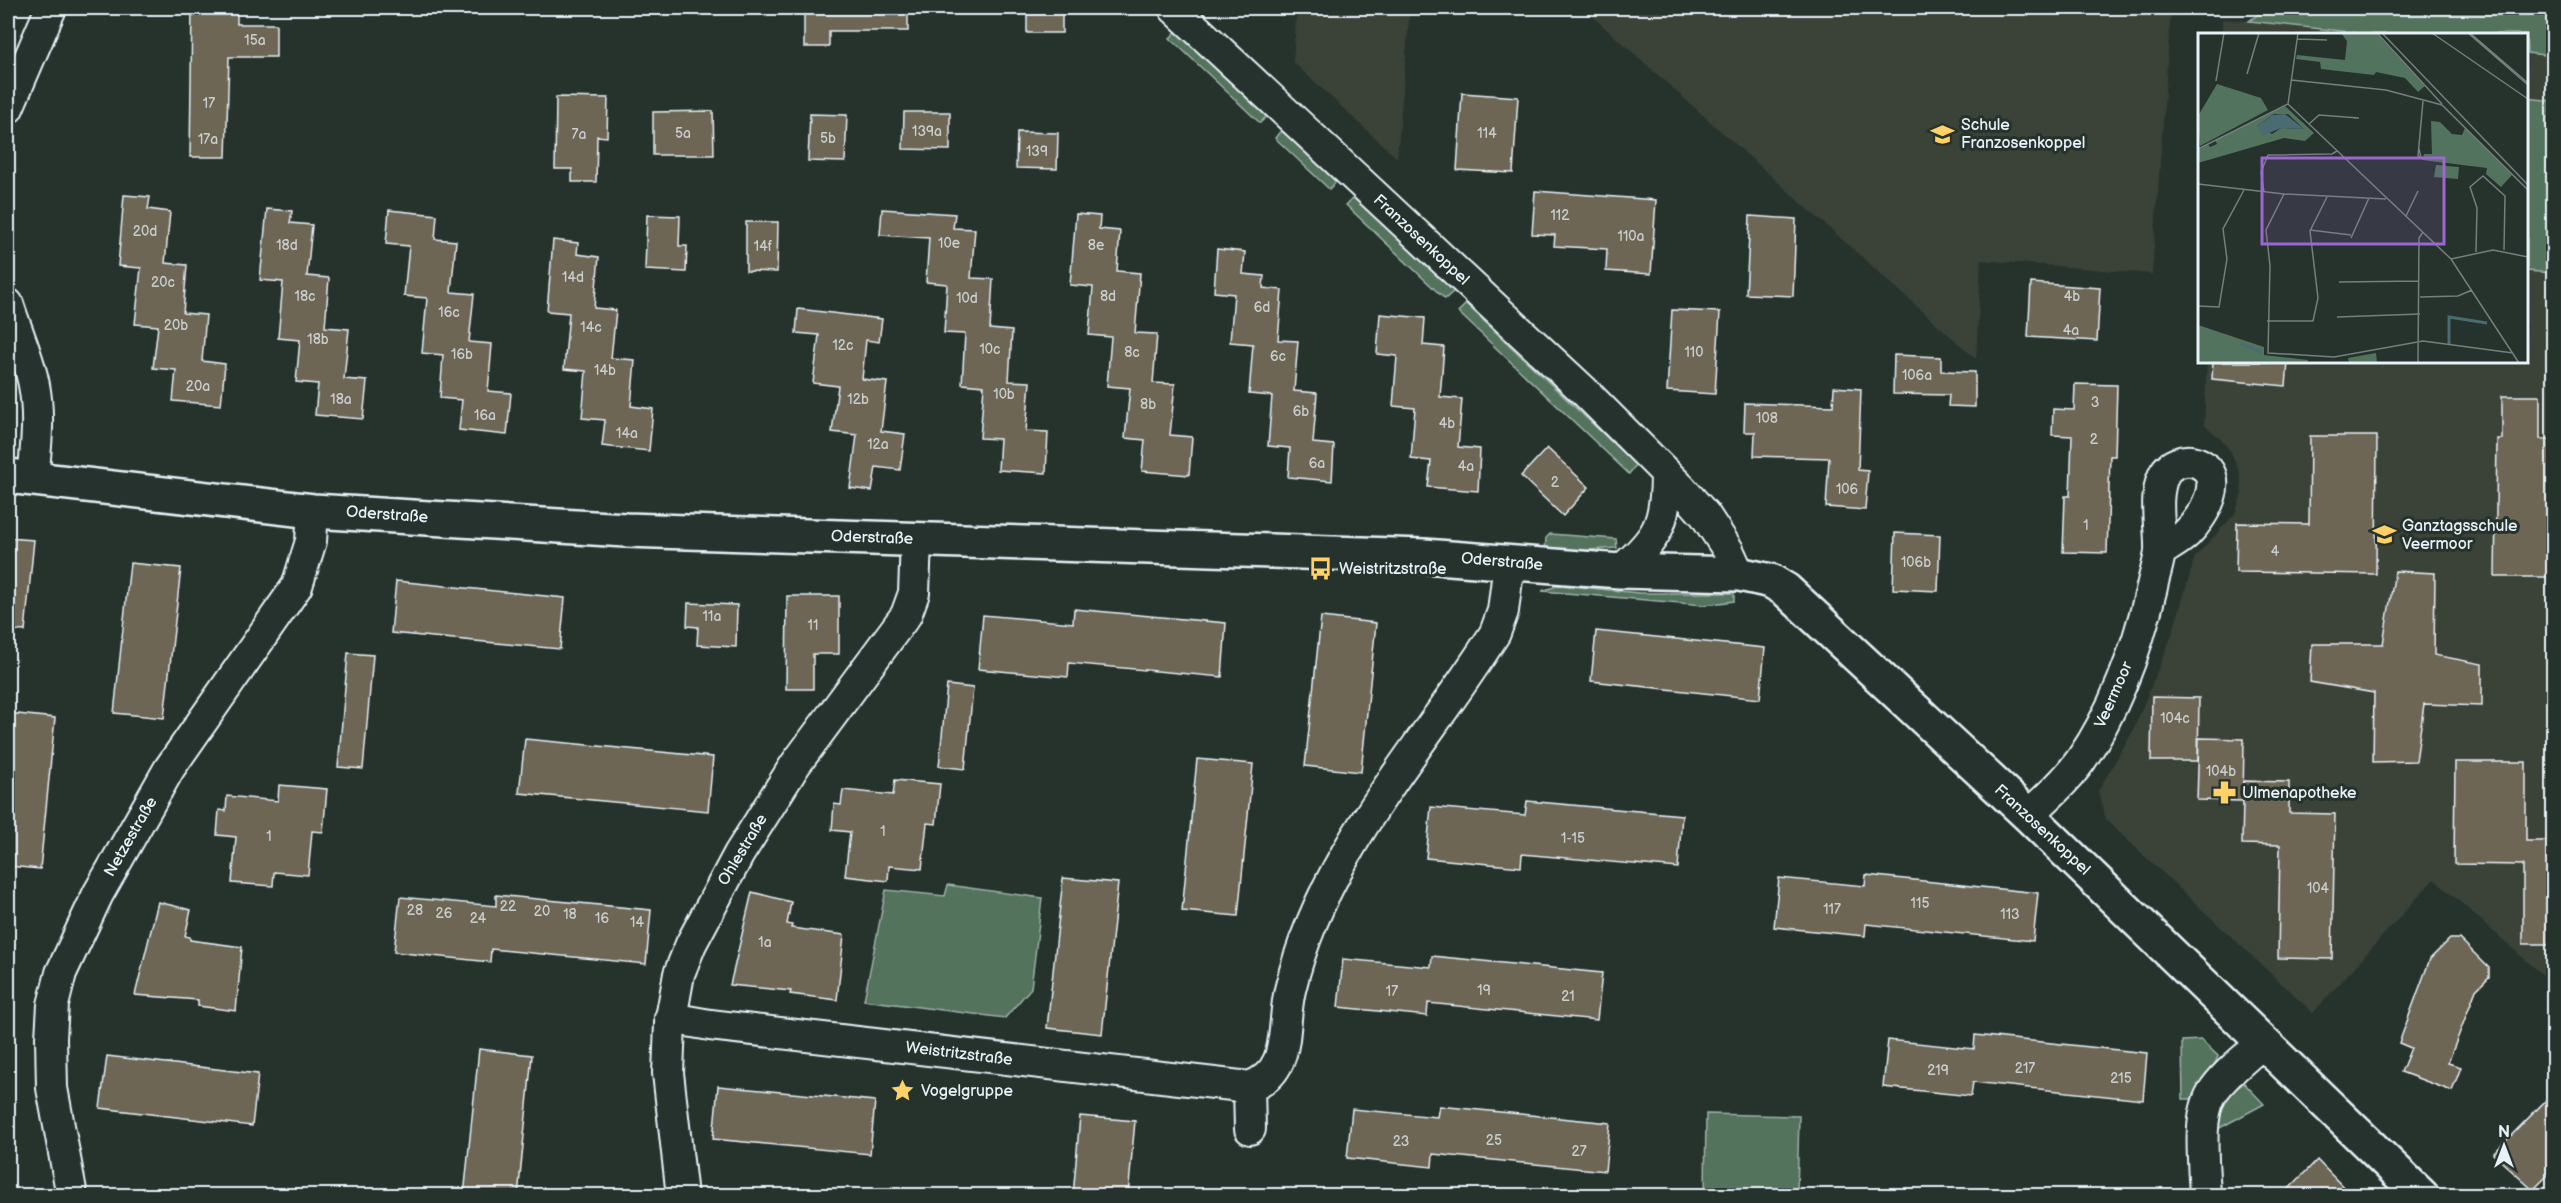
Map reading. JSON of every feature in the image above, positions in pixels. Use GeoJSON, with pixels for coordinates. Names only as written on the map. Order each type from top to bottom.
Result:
{"type":"FeatureCollection","features":[{"type":"Feature","properties":{"kind":"street"},"geometry":{"type":"LineString","coordinates":[[8,108],[51,8]]}},
{"type":"Feature","properties":{"kind":"street","name":"Franzosenkoppel"},"geometry":{"type":"LineString","coordinates":[[1174,8],[1584,391],[1705,515],[1728,550],[1739,574],[1771,581],[1786,590],[2028,815],[2422,1196]]}},
{"type":"Feature","properties":{"kind":"street"},"geometry":{"type":"LineString","coordinates":[[8,304],[34,382],[37,400],[37,438],[20,477]]}},
{"type":"Feature","properties":{"kind":"street"},"geometry":{"type":"LineString","coordinates":[[1620,571],[1649,545],[1656,534],[1664,514],[1666,474]]}},
{"type":"Feature","properties":{"kind":"street","name":"Oderstraße"},"geometry":{"type":"LineString","coordinates":[[20,477],[313,511],[626,530],[1325,552],[1424,556],[1620,571],[1739,574]]}},
{"type":"Feature","properties":{"kind":"street","name":"Netzestraße"},"geometry":{"type":"LineString","coordinates":[[72,1196],[52,1088],[53,1005],[61,973],[98,894],[169,769],[297,586],[311,542],[313,511]]}},
{"type":"Feature","properties":{"kind":"street","name":"Ohlestraße"},"geometry":{"type":"LineString","coordinates":[[682,1196],[668,1073],[670,1018],[679,974],[691,944],[739,854],[795,765],[906,615],[914,593],[916,540]]}},
{"type":"Feature","properties":{"kind":"street","name":"Veermoor"},"geometry":{"type":"LineString","coordinates":[[2028,815],[2064,781],[2082,759],[2098,731],[2121,684],[2142,628],[2160,552]]}},
{"type":"Feature","properties":{"kind":"street"},"geometry":{"type":"LineString","coordinates":[[1250,1129],[1249,1087],[1264,1082],[1275,1070],[1281,1053],[1288,1000],[1296,965],[1328,892],[1363,823],[1495,633],[1504,602],[1509,563]]}},
{"type":"Feature","properties":{"kind":"street","name":"Weistritzstraße"},"geometry":{"type":"LineString","coordinates":[[670,1018],[710,1025],[1249,1087]]}},
{"type":"Feature","properties":{"kind":"street"},"geometry":{"type":"LineString","coordinates":[[2205,1196],[2204,1130],[2209,1102],[2221,1082],[2262,1043]]}},
{"type":"Feature","properties":{"kind":"shaded area"},"geometry":{"type":"Polygon","coordinates":[[[1297,8],[1410,8],[1397,158],[1293,62],[1297,8]]]}},
{"type":"Feature","properties":{"kind":"shaded area","name":"Schule Franzosenkoppel"},"geometry":{"type":"Polygon","coordinates":[[[1583,8],[2171,8],[2152,274],[1981,260],[1976,359],[1583,8]]]}},
{"type":"Feature","properties":{"kind":"shaded area"},"geometry":{"type":"Polygon","coordinates":[[[2222,19],[2358,33],[2222,33],[2222,19]]]}},
{"type":"Feature","properties":{"kind":"shaded area","name":"Ganztagsschule Veermoor"},"geometry":{"type":"Polygon","coordinates":[[[2528,53],[2553,56],[2553,984],[2434,879],[2313,1013],[2105,819],[2098,791],[2133,731],[2172,635],[2195,557],[2235,514],[2242,493],[2240,473],[2231,452],[2220,438],[2204,425],[2207,363],[2528,363],[2528,53]]]}},
{"type":"Feature","properties":{"kind":"green space"},"geometry":{"type":"Polygon","coordinates":[[[2267,8],[2553,8],[2553,56],[2528,53],[2528,33],[2358,33],[2249,21],[2267,8]]]}},
{"type":"Feature","properties":{"kind":"green space"},"geometry":{"type":"Polygon","coordinates":[[[1177,31],[1268,115],[1260,123],[1170,38],[1177,31]]]}},
{"type":"Feature","properties":{"kind":"green space"},"geometry":{"type":"Polygon","coordinates":[[[2528,98],[2553,101],[2553,273],[2528,271],[2528,98]]]}},
{"type":"Feature","properties":{"kind":"green space"},"geometry":{"type":"Polygon","coordinates":[[[1282,129],[1337,181],[1329,189],[1275,138],[1282,129]]]}},
{"type":"Feature","properties":{"kind":"green space"},"geometry":{"type":"Polygon","coordinates":[[[1354,197],[1454,291],[1445,299],[1346,205],[1354,197]]]}},
{"type":"Feature","properties":{"kind":"green space"},"geometry":{"type":"Polygon","coordinates":[[[1466,304],[1636,465],[1629,474],[1458,312],[1466,304]]]}},
{"type":"Feature","properties":{"kind":"green space"},"geometry":{"type":"Polygon","coordinates":[[[1550,534],[1616,539],[1617,548],[1577,551],[1545,550],[1546,538],[1550,534]]]}},
{"type":"Feature","properties":{"kind":"green space"},"geometry":{"type":"Polygon","coordinates":[[[1560,585],[1639,593],[1734,593],[1734,601],[1704,605],[1542,591],[1560,585]]]}},
{"type":"Feature","properties":{"kind":"green space"},"geometry":{"type":"Polygon","coordinates":[[[948,885],[1042,898],[1031,988],[1005,1018],[864,1000],[886,890],[945,896],[948,885]]]}},
{"type":"Feature","properties":{"kind":"green space"},"geometry":{"type":"Polygon","coordinates":[[[2201,1040],[2218,1056],[2213,1068],[2192,1099],[2183,1099],[2182,1041],[2201,1040]]]}},
{"type":"Feature","properties":{"kind":"green space"},"geometry":{"type":"Polygon","coordinates":[[[2244,1083],[2264,1104],[2216,1130],[2224,1103],[2231,1093],[2244,1083]]]}},
{"type":"Feature","properties":{"kind":"green space"},"geometry":{"type":"Polygon","coordinates":[[[1706,1114],[1799,1116],[1797,1195],[1705,1195],[1706,1114]]]}},
{"type":"Feature","properties":{"kind":"building"},"geometry":{"type":"Polygon","coordinates":[[[192,8],[237,8],[237,24],[276,24],[276,57],[229,57],[226,157],[190,157],[192,8]]]}},
{"type":"Feature","properties":{"kind":"building"},"geometry":{"type":"Polygon","coordinates":[[[804,8],[908,8],[908,31],[829,31],[829,47],[804,47],[804,8]]]}},
{"type":"Feature","properties":{"kind":"building"},"geometry":{"type":"Polygon","coordinates":[[[1027,8],[1062,8],[1062,33],[1027,33],[1027,8]]]}},
{"type":"Feature","properties":{"kind":"building"},"geometry":{"type":"Polygon","coordinates":[[[1462,93],[1518,97],[1513,173],[1457,170],[1462,93]]]}},
{"type":"Feature","properties":{"kind":"building"},"geometry":{"type":"Polygon","coordinates":[[[556,97],[608,98],[607,137],[597,136],[596,182],[572,182],[572,169],[555,169],[556,97]]]}},
{"type":"Feature","properties":{"kind":"building"},"geometry":{"type":"Polygon","coordinates":[[[713,111],[714,155],[653,155],[653,112],[713,111]]]}},
{"type":"Feature","properties":{"kind":"building"},"geometry":{"type":"Polygon","coordinates":[[[904,112],[950,112],[950,150],[903,149],[904,112]]]}},
{"type":"Feature","properties":{"kind":"building"},"geometry":{"type":"Polygon","coordinates":[[[810,114],[847,115],[845,162],[808,161],[810,114]]]}},
{"type":"Feature","properties":{"kind":"building"},"geometry":{"type":"Polygon","coordinates":[[[1017,132],[1058,133],[1057,169],[1016,168],[1017,132]]]}},
{"type":"Feature","properties":{"kind":"building"},"geometry":{"type":"Polygon","coordinates":[[[1535,191],[1656,200],[1651,274],[1606,271],[1607,249],[1554,246],[1555,235],[1532,234],[1535,191]]]}},
{"type":"Feature","properties":{"kind":"building"},"geometry":{"type":"Polygon","coordinates":[[[124,195],[150,197],[148,209],[170,212],[165,263],[187,265],[183,313],[206,315],[202,361],[225,364],[221,405],[173,401],[176,370],[153,368],[158,326],[135,324],[141,268],[118,266],[124,195]]]}},
{"type":"Feature","properties":{"kind":"building"},"geometry":{"type":"Polygon","coordinates":[[[267,209],[292,211],[290,223],[312,225],[307,276],[329,278],[325,327],[349,329],[344,379],[367,381],[363,419],[315,415],[318,384],[296,382],[300,340],[278,338],[283,282],[260,280],[267,209]]]}},
{"type":"Feature","properties":{"kind":"building"},"geometry":{"type":"Polygon","coordinates":[[[882,209],[955,214],[953,228],[975,229],[971,278],[993,279],[990,329],[1012,331],[1009,381],[1030,382],[1026,431],[1048,432],[1046,473],[998,470],[1000,439],[980,438],[984,386],[962,384],[965,334],[944,333],[947,284],[926,282],[929,238],[880,235],[882,209]]]}},
{"type":"Feature","properties":{"kind":"building"},"geometry":{"type":"Polygon","coordinates":[[[389,210],[437,215],[435,239],[456,241],[451,292],[474,294],[469,342],[492,344],[488,391],[511,393],[507,435],[459,430],[462,400],[440,398],[443,355],[422,353],[427,298],[404,296],[409,246],[386,244],[389,210]]]}},
{"type":"Feature","properties":{"kind":"building"},"geometry":{"type":"Polygon","coordinates":[[[1076,214],[1100,216],[1099,229],[1120,231],[1117,271],[1140,273],[1135,333],[1157,334],[1153,383],[1175,384],[1170,435],[1192,437],[1189,475],[1142,471],[1145,440],[1125,438],[1130,388],[1107,386],[1111,337],[1089,335],[1093,287],[1070,285],[1076,214]]]}},
{"type":"Feature","properties":{"kind":"building"},"geometry":{"type":"Polygon","coordinates":[[[647,215],[680,216],[679,246],[687,246],[686,272],[645,270],[647,215]]]}},
{"type":"Feature","properties":{"kind":"building"},"geometry":{"type":"Polygon","coordinates":[[[1750,216],[1796,219],[1793,296],[1746,294],[1750,216]]]}},
{"type":"Feature","properties":{"kind":"building"},"geometry":{"type":"Polygon","coordinates":[[[746,222],[778,222],[777,272],[746,271],[746,222]]]}},
{"type":"Feature","properties":{"kind":"building"},"geometry":{"type":"Polygon","coordinates":[[[553,240],[578,243],[577,254],[599,257],[594,308],[616,310],[611,358],[635,360],[631,406],[653,409],[649,451],[602,446],[605,420],[582,418],[586,371],[564,369],[569,313],[547,311],[553,240]]]}},
{"type":"Feature","properties":{"kind":"building"},"geometry":{"type":"Polygon","coordinates":[[[1217,249],[1245,252],[1243,274],[1264,276],[1263,288],[1282,290],[1278,340],[1298,341],[1294,391],[1317,393],[1313,443],[1334,445],[1332,481],[1288,477],[1290,448],[1268,446],[1272,396],[1249,394],[1253,344],[1230,342],[1234,294],[1214,292],[1217,249]]]}},
{"type":"Feature","properties":{"kind":"building"},"geometry":{"type":"Polygon","coordinates":[[[2031,283],[2100,288],[2097,341],[2028,337],[2031,283]]]}},
{"type":"Feature","properties":{"kind":"building"},"geometry":{"type":"Polygon","coordinates":[[[798,309],[882,319],[879,342],[866,340],[862,379],[887,382],[881,431],[905,434],[900,470],[876,467],[872,491],[850,488],[857,435],[832,432],[838,386],[813,383],[819,335],[796,333],[798,309]]]}},
{"type":"Feature","properties":{"kind":"building"},"geometry":{"type":"Polygon","coordinates":[[[1672,310],[1720,312],[1715,394],[1667,391],[1672,310]]]}},
{"type":"Feature","properties":{"kind":"building"},"geometry":{"type":"Polygon","coordinates":[[[1380,314],[1425,318],[1423,345],[1444,347],[1440,397],[1462,399],[1458,447],[1480,449],[1478,491],[1428,487],[1431,461],[1411,459],[1415,408],[1393,406],[1397,356],[1377,354],[1380,314]]]}},
{"type":"Feature","properties":{"kind":"building"},"geometry":{"type":"Polygon","coordinates":[[[1894,355],[1941,357],[1941,371],[1975,372],[1975,407],[1948,406],[1949,395],[1893,394],[1894,355]]]}},
{"type":"Feature","properties":{"kind":"building"},"geometry":{"type":"Polygon","coordinates":[[[2213,363],[2288,363],[2286,386],[2212,379],[2213,363]]]}},
{"type":"Feature","properties":{"kind":"building"},"geometry":{"type":"Polygon","coordinates":[[[2075,384],[2117,385],[2115,456],[2110,456],[2107,553],[2063,552],[2065,496],[2070,496],[2072,436],[2052,435],[2053,409],[2074,410],[2075,384]]]}},
{"type":"Feature","properties":{"kind":"building"},"geometry":{"type":"Polygon","coordinates":[[[1834,387],[1861,389],[1858,470],[1868,471],[1865,510],[1826,507],[1829,458],[1754,456],[1755,432],[1744,432],[1745,403],[1833,406],[1834,387]]]}},
{"type":"Feature","properties":{"kind":"building"},"geometry":{"type":"Polygon","coordinates":[[[2502,396],[2540,396],[2540,439],[2553,440],[2553,577],[2495,577],[2497,439],[2502,439],[2502,396]]]}},
{"type":"Feature","properties":{"kind":"building"},"geometry":{"type":"Polygon","coordinates":[[[2310,436],[2377,436],[2376,574],[2236,572],[2237,523],[2309,524],[2310,436]]]}},
{"type":"Feature","properties":{"kind":"building"},"geometry":{"type":"Polygon","coordinates":[[[1547,448],[1589,487],[1563,516],[1521,476],[1547,448]]]}},
{"type":"Feature","properties":{"kind":"building"},"geometry":{"type":"Polygon","coordinates":[[[1895,533],[1940,535],[1938,591],[1893,589],[1895,533]]]}},
{"type":"Feature","properties":{"kind":"building"},"geometry":{"type":"Polygon","coordinates":[[[8,538],[34,540],[25,631],[8,630],[8,538]]]}},
{"type":"Feature","properties":{"kind":"building"},"geometry":{"type":"Polygon","coordinates":[[[130,563],[181,568],[164,718],[114,713],[130,563]]]}},
{"type":"Feature","properties":{"kind":"building"},"geometry":{"type":"Polygon","coordinates":[[[2395,571],[2435,573],[2434,655],[2482,664],[2482,706],[2424,704],[2416,761],[2373,762],[2374,693],[2310,682],[2312,644],[2383,644],[2395,571]]]}},
{"type":"Feature","properties":{"kind":"building"},"geometry":{"type":"Polygon","coordinates":[[[396,581],[565,598],[560,649],[391,633],[396,581]]]}},
{"type":"Feature","properties":{"kind":"building"},"geometry":{"type":"Polygon","coordinates":[[[787,596],[839,596],[839,654],[813,654],[813,689],[786,689],[787,596]]]}},
{"type":"Feature","properties":{"kind":"building"},"geometry":{"type":"Polygon","coordinates":[[[688,603],[737,605],[736,647],[697,645],[698,627],[687,626],[688,603]]]}},
{"type":"Feature","properties":{"kind":"building"},"geometry":{"type":"Polygon","coordinates":[[[1074,609],[1226,623],[1222,677],[1069,663],[1068,677],[978,669],[983,615],[1073,623],[1074,609]]]}},
{"type":"Feature","properties":{"kind":"building"},"geometry":{"type":"Polygon","coordinates":[[[1321,617],[1376,623],[1361,772],[1305,766],[1321,617]]]}},
{"type":"Feature","properties":{"kind":"building"},"geometry":{"type":"Polygon","coordinates":[[[1596,631],[1765,648],[1760,699],[1591,681],[1596,631]]]}},
{"type":"Feature","properties":{"kind":"building"},"geometry":{"type":"Polygon","coordinates":[[[348,653],[373,655],[363,769],[338,767],[348,653]]]}},
{"type":"Feature","properties":{"kind":"building"},"geometry":{"type":"Polygon","coordinates":[[[947,685],[973,688],[965,769],[939,766],[947,685]]]}},
{"type":"Feature","properties":{"kind":"building"},"geometry":{"type":"Polygon","coordinates":[[[2152,697],[2199,698],[2198,761],[2151,761],[2152,697]]]}},
{"type":"Feature","properties":{"kind":"building"},"geometry":{"type":"Polygon","coordinates":[[[8,713],[55,718],[40,869],[8,866],[8,713]]]}},
{"type":"Feature","properties":{"kind":"building"},"geometry":{"type":"Polygon","coordinates":[[[2199,738],[2244,739],[2243,781],[2289,782],[2289,813],[2335,814],[2332,959],[2278,958],[2280,845],[2242,844],[2243,801],[2197,800],[2199,738]]]}},
{"type":"Feature","properties":{"kind":"building"},"geometry":{"type":"Polygon","coordinates":[[[525,739],[713,757],[708,811],[519,793],[525,739]]]}},
{"type":"Feature","properties":{"kind":"building"},"geometry":{"type":"Polygon","coordinates":[[[1197,759],[1253,764],[1238,916],[1182,911],[1197,759]]]}},
{"type":"Feature","properties":{"kind":"building"},"geometry":{"type":"Polygon","coordinates":[[[2455,762],[2526,762],[2526,841],[2553,841],[2553,944],[2523,944],[2523,865],[2454,864],[2455,762]]]}},
{"type":"Feature","properties":{"kind":"building"},"geometry":{"type":"Polygon","coordinates":[[[895,780],[940,784],[936,824],[927,823],[922,869],[889,866],[888,881],[845,876],[850,832],[832,830],[834,804],[841,805],[843,790],[893,795],[895,780]]]}},
{"type":"Feature","properties":{"kind":"building"},"geometry":{"type":"Polygon","coordinates":[[[279,785],[327,789],[323,832],[312,831],[308,875],[274,872],[273,886],[232,883],[236,837],[217,835],[219,810],[226,811],[227,796],[278,801],[279,785]]]}},
{"type":"Feature","properties":{"kind":"building"},"geometry":{"type":"Polygon","coordinates":[[[1527,801],[1682,815],[1678,868],[1522,854],[1521,867],[1426,858],[1431,807],[1525,815],[1527,801]]]}},
{"type":"Feature","properties":{"kind":"building"},"geometry":{"type":"Polygon","coordinates":[[[1866,875],[2038,893],[2033,941],[1866,924],[1865,936],[1774,927],[1779,878],[1865,886],[1866,875]]]}},
{"type":"Feature","properties":{"kind":"building"},"geometry":{"type":"Polygon","coordinates":[[[1063,878],[1118,883],[1102,1034],[1047,1028],[1063,878]]]}},
{"type":"Feature","properties":{"kind":"building"},"geometry":{"type":"Polygon","coordinates":[[[752,892],[791,902],[787,924],[792,925],[791,928],[844,935],[837,1000],[790,994],[791,991],[730,985],[752,892]]]}},
{"type":"Feature","properties":{"kind":"building"},"geometry":{"type":"Polygon","coordinates":[[[496,895],[651,910],[646,964],[491,949],[490,962],[394,952],[400,897],[496,906],[496,895]]]}},
{"type":"Feature","properties":{"kind":"building"},"geometry":{"type":"Polygon","coordinates":[[[158,902],[191,910],[185,936],[190,937],[190,940],[242,947],[236,1011],[198,1006],[198,1000],[135,995],[158,902]]]}},
{"type":"Feature","properties":{"kind":"building"},"geometry":{"type":"Polygon","coordinates":[[[2450,939],[2460,939],[2489,968],[2489,977],[2476,990],[2448,1063],[2461,1067],[2452,1091],[2401,1072],[2411,1048],[2399,1043],[2430,959],[2450,939]]]}},
{"type":"Feature","properties":{"kind":"building"},"geometry":{"type":"Polygon","coordinates":[[[1432,956],[1602,973],[1597,1020],[1428,1003],[1427,1016],[1338,1007],[1343,959],[1431,967],[1432,956]]]}},
{"type":"Feature","properties":{"kind":"building"},"geometry":{"type":"Polygon","coordinates":[[[1975,1035],[2147,1053],[2143,1100],[1973,1082],[1971,1096],[1883,1087],[1888,1040],[1974,1049],[1975,1035]]]}},
{"type":"Feature","properties":{"kind":"building"},"geometry":{"type":"Polygon","coordinates":[[[479,1049],[532,1055],[518,1196],[464,1196],[479,1049]]]}},
{"type":"Feature","properties":{"kind":"building"},"geometry":{"type":"Polygon","coordinates":[[[107,1056],[258,1074],[252,1126],[100,1108],[107,1056]]]}},
{"type":"Feature","properties":{"kind":"building"},"geometry":{"type":"Polygon","coordinates":[[[718,1086],[875,1101],[870,1154],[713,1139],[718,1086]]]}},
{"type":"Feature","properties":{"kind":"building"},"geometry":{"type":"Polygon","coordinates":[[[2553,1093],[2553,1170],[2533,1190],[2493,1154],[2553,1093]]]}},
{"type":"Feature","properties":{"kind":"building"},"geometry":{"type":"Polygon","coordinates":[[[1439,1106],[1610,1123],[1605,1171],[1433,1154],[1432,1167],[1347,1158],[1352,1109],[1437,1117],[1439,1106]]]}},
{"type":"Feature","properties":{"kind":"building"},"geometry":{"type":"Polygon","coordinates":[[[1080,1116],[1135,1121],[1128,1196],[1073,1196],[1080,1116]]]}},
{"type":"Feature","properties":{"kind":"building"},"geometry":{"type":"Polygon","coordinates":[[[2317,1160],[2352,1196],[2282,1196],[2317,1160]]]}},
{"type":"Feature","properties":{"kind":"place","name":"Schule Franzosenkoppel"},"geometry":{"type":"Point","coordinates":[1943,134]}},
{"type":"Feature","properties":{"kind":"place","name":"Ganztagsschule Veermoor"},"geometry":{"type":"Point","coordinates":[2384,535]}},
{"type":"Feature","properties":{"kind":"place","name":"Weistritzstraße"},"geometry":{"type":"Point","coordinates":[1321,569]}},
{"type":"Feature","properties":{"kind":"place","name":"Ulmenapotheke"},"geometry":{"type":"Point","coordinates":[2224,793]}},
{"type":"Feature","properties":{"kind":"place","name":"Vogelgruppe"},"geometry":{"type":"Point","coordinates":[903,1091]}}]}
